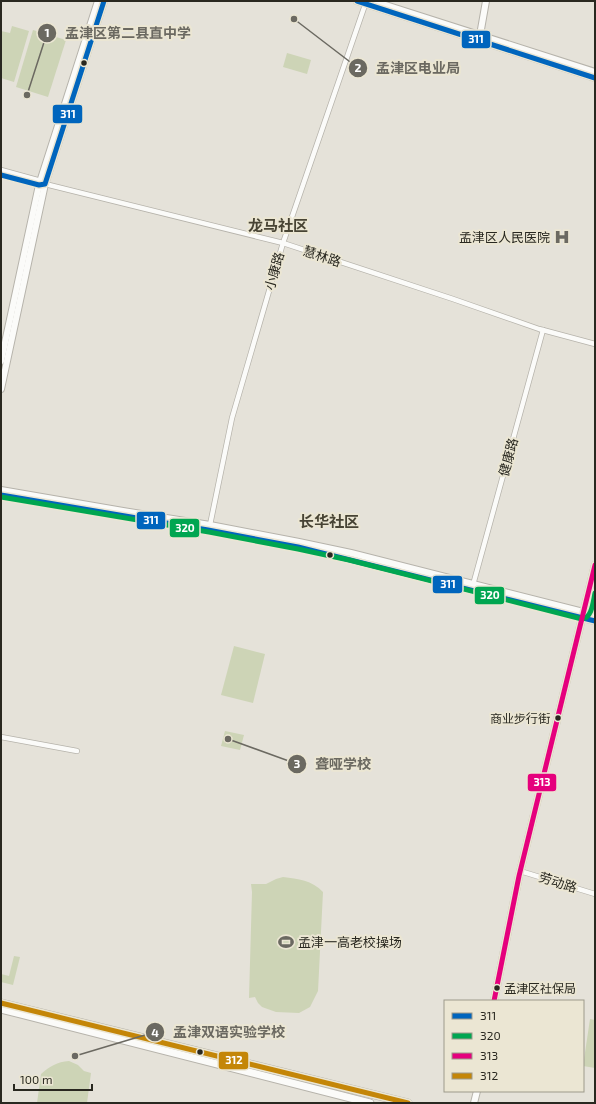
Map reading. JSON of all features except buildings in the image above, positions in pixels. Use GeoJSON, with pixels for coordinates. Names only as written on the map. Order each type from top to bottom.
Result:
{"type":"FeatureCollection","features":[{"type":"Feature","properties":{"kind":"main road"},"geometry":{"type":"LineString","coordinates":[[1,361],[42,183],[98,1]]}},
{"type":"Feature","properties":{"kind":"main road"},"geometry":{"type":"LineString","coordinates":[[1,389],[42,183],[104,1]]}},
{"type":"Feature","properties":{"kind":"main road"},"geometry":{"type":"LineString","coordinates":[[357,1],[595,78]]}},
{"type":"Feature","properties":{"kind":"main road"},"geometry":{"type":"LineString","coordinates":[[373,1],[595,72]]}},
{"type":"Feature","properties":{"kind":"main road"},"geometry":{"type":"LineString","coordinates":[[480,35],[486,1]]}},
{"type":"Feature","properties":{"kind":"main road"},"geometry":{"type":"LineString","coordinates":[[1,490],[210,525],[351,553],[584,615],[595,621]]}},
{"type":"Feature","properties":{"kind":"main road"},"geometry":{"type":"LineString","coordinates":[[1,495],[208,530],[298,548],[584,615],[595,615]]}},
{"type":"Feature","properties":{"kind":"main road"},"geometry":{"type":"LineString","coordinates":[[494,1000],[522,871],[595,565]]}},
{"type":"Feature","properties":{"kind":"main road"},"geometry":{"type":"LineString","coordinates":[[584,615],[595,579]]}},
{"type":"Feature","properties":{"kind":"main road"},"geometry":{"type":"LineString","coordinates":[[498,1000],[522,871]]}},
{"type":"Feature","properties":{"kind":"main road"},"geometry":{"type":"LineString","coordinates":[[1,1003],[408,1103]]}},
{"type":"Feature","properties":{"kind":"main road"},"geometry":{"type":"LineString","coordinates":[[1,1009],[370,1103]]}},
{"type":"Feature","properties":{"kind":"main road"},"geometry":{"type":"LineString","coordinates":[[474,1103],[477,1092]]}},
{"type":"Feature","properties":{"kind":"main road"},"geometry":{"type":"LineString","coordinates":[[478,1103],[480,1092]]}},
{"type":"Feature","properties":{"kind":"street","name":"小康路"},"geometry":{"type":"LineString","coordinates":[[210,525],[232,418],[283,243],[366,1]]}},
{"type":"Feature","properties":{"kind":"street","name":"慧林路"},"geometry":{"type":"LineString","coordinates":[[1,170],[42,183]]}},
{"type":"Feature","properties":{"kind":"street","name":"慧林路"},"geometry":{"type":"LineString","coordinates":[[1,175],[42,183],[283,243],[543,330],[595,344]]}},
{"type":"Feature","properties":{"kind":"street","name":"健康路"},"geometry":{"type":"LineString","coordinates":[[473,585],[543,330]]}},
{"type":"Feature","properties":{"kind":"street"},"geometry":{"type":"LineString","coordinates":[[1,737],[77,751]]}},
{"type":"Feature","properties":{"kind":"street","name":"劳动路"},"geometry":{"type":"LineString","coordinates":[[522,871],[595,894]]}},
{"type":"Feature","properties":{"kind":"green space"},"geometry":{"type":"Polygon","coordinates":[[[12,26],[29,31],[14,82],[1,78],[1,31],[10,33],[12,26]]]}},
{"type":"Feature","properties":{"kind":"green space"},"geometry":{"type":"Polygon","coordinates":[[[33,30],[66,40],[48,97],[16,87],[33,30]]]}},
{"type":"Feature","properties":{"kind":"green space"},"geometry":{"type":"Polygon","coordinates":[[[287,53],[311,60],[307,74],[283,67],[287,53]]]}},
{"type":"Feature","properties":{"kind":"green space"},"geometry":{"type":"Polygon","coordinates":[[[234,646],[265,654],[253,703],[221,695],[234,646]]]}},
{"type":"Feature","properties":{"kind":"green space"},"geometry":{"type":"Polygon","coordinates":[[[225,731],[244,735],[240,750],[221,746],[225,731]]]}},
{"type":"Feature","properties":{"kind":"green space","name":"孟津一高老校操场"},"geometry":{"type":"Polygon","coordinates":[[[283,877],[299,879],[314,885],[323,892],[318,991],[310,1007],[299,1013],[276,1012],[262,1007],[255,997],[249,998],[251,884],[266,884],[283,877]]]}},
{"type":"Feature","properties":{"kind":"green space"},"geometry":{"type":"Polygon","coordinates":[[[14,956],[20,957],[13,985],[1,982],[1,974],[9,976],[14,956]]]}},
{"type":"Feature","properties":{"kind":"green space"},"geometry":{"type":"Polygon","coordinates":[[[590,1019],[595,1020],[595,1068],[584,1066],[590,1019]]]}},
{"type":"Feature","properties":{"kind":"green space"},"geometry":{"type":"Polygon","coordinates":[[[69,1061],[78,1065],[84,1071],[91,1073],[87,1103],[37,1103],[41,1074],[54,1065],[69,1061]]]}},
{"type":"Feature","properties":{"kind":"transit line","name":"311"},"geometry":{"type":"LineString","coordinates":[[1,175],[39,185],[45,184],[104,1]]}},
{"type":"Feature","properties":{"kind":"transit line","name":"311"},"geometry":{"type":"LineString","coordinates":[[357,1],[595,78]]}},
{"type":"Feature","properties":{"kind":"transit line","name":"311"},"geometry":{"type":"LineString","coordinates":[[1,495],[208,530],[298,547],[595,621]]}},
{"type":"Feature","properties":{"kind":"transit line","name":"320"},"geometry":{"type":"LineString","coordinates":[[1,497],[209,532],[298,549],[349,560],[582,619],[590,613],[595,593]]}},
{"type":"Feature","properties":{"kind":"transit line","name":"313"},"geometry":{"type":"LineString","coordinates":[[494,1000],[519,876],[595,565]]}},
{"type":"Feature","properties":{"kind":"transit line","name":"312"},"geometry":{"type":"LineString","coordinates":[[1,1003],[408,1103]]}},
{"type":"Feature","properties":{"kind":"place","name":"孟津区电业局"},"geometry":{"type":"Point","coordinates":[294,19]}},
{"type":"Feature","properties":{"kind":"place","name":"孟津区第二县直中学"},"geometry":{"type":"Point","coordinates":[27,95]}},
{"type":"Feature","properties":{"kind":"place","name":"孟津区人民医院"},"geometry":{"type":"Point","coordinates":[562,237]}},
{"type":"Feature","properties":{"kind":"place","name":"商业步行街"},"geometry":{"type":"Point","coordinates":[558,718]}},
{"type":"Feature","properties":{"kind":"place","name":"聋哑学校"},"geometry":{"type":"Point","coordinates":[228,739]}},
{"type":"Feature","properties":{"kind":"place","name":"孟津一高老校操场"},"geometry":{"type":"Point","coordinates":[286,942]}},
{"type":"Feature","properties":{"kind":"place","name":"孟津区社保局"},"geometry":{"type":"Point","coordinates":[497,988]}},
{"type":"Feature","properties":{"kind":"place","name":"孟津双语实验学校"},"geometry":{"type":"Point","coordinates":[75,1056]}},
{"type":"Feature","properties":{"kind":"district","name":"龙马社区"},"geometry":{"type":"Point","coordinates":[278,225]}},
{"type":"Feature","properties":{"kind":"district","name":"长华社区"},"geometry":{"type":"Point","coordinates":[329,521]}}]}
